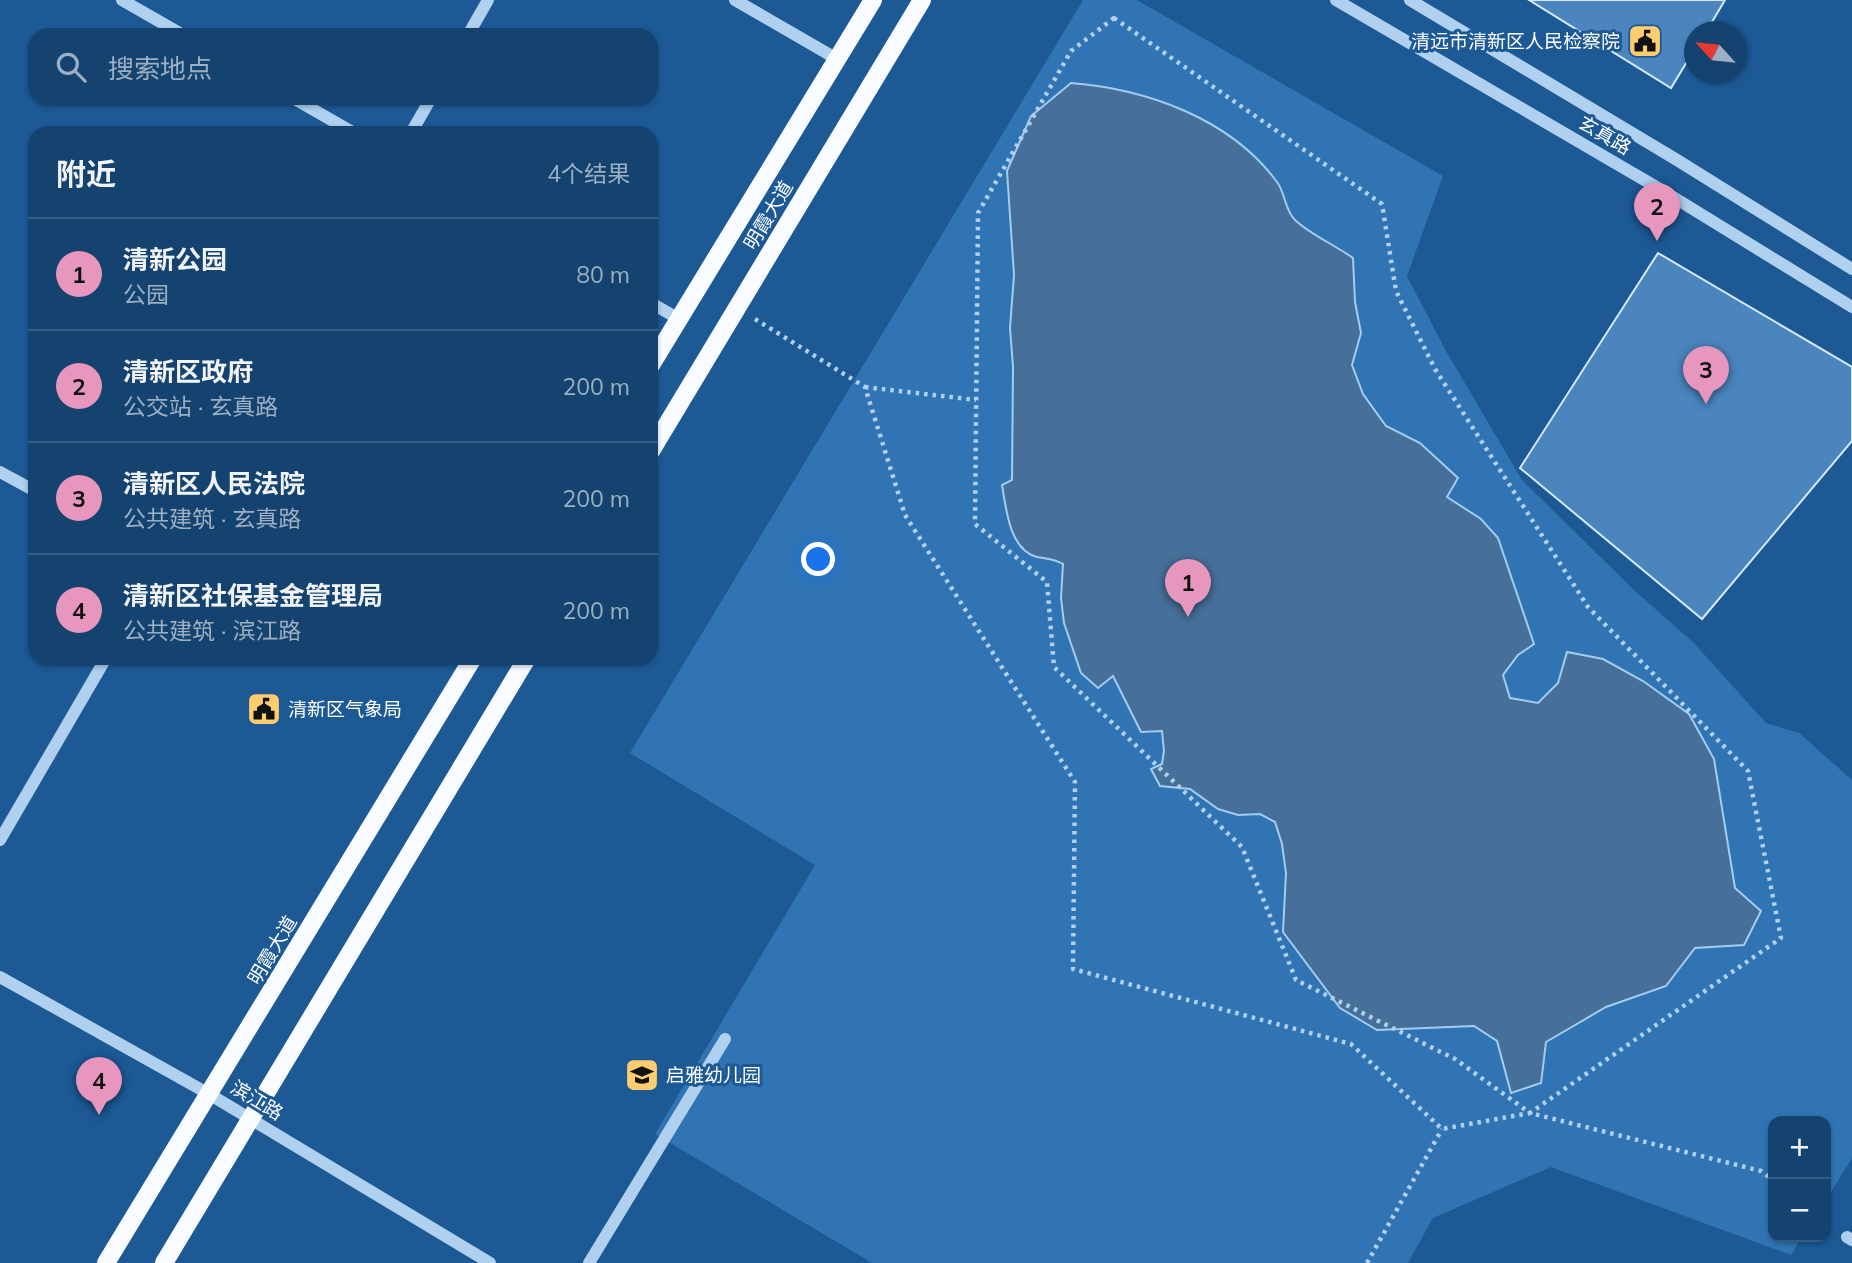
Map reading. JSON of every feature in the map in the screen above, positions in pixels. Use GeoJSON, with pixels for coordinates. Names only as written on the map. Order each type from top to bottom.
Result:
{"type":"FeatureCollection","features":[{"type":"Feature","properties":{"kind":"main road","name":"明霞大道"},"geometry":{"type":"LineString","coordinates":[[658,354],[873,0]]}},
{"type":"Feature","properties":{"kind":"main road","name":"明霞大道"},"geometry":{"type":"LineString","coordinates":[[658,439],[922,0]]}},
{"type":"Feature","properties":{"kind":"main road","name":"明霞大道"},"geometry":{"type":"LineString","coordinates":[[106,1263],[469,665]]}},
{"type":"Feature","properties":{"kind":"main road"},"geometry":{"type":"LineString","coordinates":[[164,1263],[523,665]]}},
{"type":"Feature","properties":{"kind":"street"},"geometry":{"type":"LineString","coordinates":[[122,0],[171,28]]}},
{"type":"Feature","properties":{"kind":"street"},"geometry":{"type":"LineString","coordinates":[[472,28],[488,0]]}},
{"type":"Feature","properties":{"kind":"street"},"geometry":{"type":"LineString","coordinates":[[735,0],[837,59]]}},
{"type":"Feature","properties":{"kind":"street","name":"玄真路"},"geometry":{"type":"LineString","coordinates":[[1336,0],[1686,205],[1852,307]]}},
{"type":"Feature","properties":{"kind":"street","name":"玄真路"},"geometry":{"type":"LineString","coordinates":[[1410,0],[1688,166],[1852,269]]}},
{"type":"Feature","properties":{"kind":"street"},"geometry":{"type":"LineString","coordinates":[[305,105],[342,126]]}},
{"type":"Feature","properties":{"kind":"street"},"geometry":{"type":"LineString","coordinates":[[415,126],[427,105]]}},
{"type":"Feature","properties":{"kind":"street"},"geometry":{"type":"LineString","coordinates":[[658,307],[679,319]]}},
{"type":"Feature","properties":{"kind":"street"},"geometry":{"type":"LineString","coordinates":[[0,472],[28,487]]}},
{"type":"Feature","properties":{"kind":"street"},"geometry":{"type":"LineString","coordinates":[[0,840],[102,665]]}},
{"type":"Feature","properties":{"kind":"street","name":"滨江路"},"geometry":{"type":"LineString","coordinates":[[0,977],[209,1094],[490,1263]]}},
{"type":"Feature","properties":{"kind":"street"},"geometry":{"type":"LineString","coordinates":[[589,1263],[726,1039]]}},
{"type":"Feature","properties":{"kind":"path"},"geometry":{"type":"LineString","coordinates":[[1443,1129],[1530,1113],[1781,938],[1748,771],[1580,596],[1424,347],[1396,291],[1382,204],[1114,18],[1071,51],[978,213],[975,524],[1047,582],[1054,667],[1242,847],[1296,980],[1455,1059],[1530,1113],[1761,1171],[1772,1179]]}},
{"type":"Feature","properties":{"kind":"path"},"geometry":{"type":"LineString","coordinates":[[737,308],[865,387],[976,400]]}},
{"type":"Feature","properties":{"kind":"path"},"geometry":{"type":"LineString","coordinates":[[865,387],[905,514],[1075,782],[1073,969],[1351,1044],[1443,1129]]}},
{"type":"Feature","properties":{"kind":"path"},"geometry":{"type":"LineString","coordinates":[[1367,1263],[1443,1129]]}},
{"type":"Feature","properties":{"kind":"shaded area"},"geometry":{"type":"Polygon","coordinates":[[[1083,0],[1137,0],[1443,176],[1407,276],[1446,351],[1522,480],[1636,592],[1693,642],[1766,723],[1799,733],[1852,780],[1852,1158],[1831,1192],[1831,1116],[1768,1116],[1768,1242],[1799,1242],[1791,1255],[1551,1167],[1433,1218],[1408,1263],[872,1263],[655,1134],[815,865],[630,753],[1083,0]]]}},
{"type":"Feature","properties":{"kind":"shaded area"},"geometry":{"type":"Polygon","coordinates":[[[1071,83],[1099,86],[1157,100],[1211,124],[1236,140],[1258,160],[1280,186],[1289,212],[1295,220],[1353,258],[1355,302],[1361,333],[1352,365],[1363,394],[1386,426],[1420,443],[1458,478],[1447,497],[1481,519],[1498,538],[1534,644],[1518,655],[1503,675],[1510,698],[1538,703],[1558,683],[1567,652],[1603,659],[1643,681],[1689,714],[1714,759],[1735,888],[1761,911],[1744,945],[1695,948],[1666,986],[1606,1007],[1546,1042],[1541,1083],[1511,1093],[1497,1041],[1474,1026],[1377,1030],[1340,1008],[1283,932],[1286,873],[1282,844],[1275,822],[1260,814],[1238,815],[1218,809],[1190,789],[1160,786],[1151,769],[1162,764],[1162,731],[1141,732],[1113,676],[1098,688],[1081,673],[1064,623],[1061,598],[1063,564],[1028,553],[1020,546],[1010,527],[1002,485],[1012,480],[1013,367],[1010,328],[1014,275],[1007,171],[1031,116],[1071,83]]]}},
{"type":"Feature","properties":{"kind":"building","name":"清远市清新区人民检察院"},"geometry":{"type":"Polygon","coordinates":[[[1529,0],[1725,0],[1713,21],[1684,21],[1684,67],[1671,88],[1529,0]]]}},
{"type":"Feature","properties":{"kind":"building"},"geometry":{"type":"Polygon","coordinates":[[[1658,253],[1852,367],[1852,441],[1702,619],[1520,468],[1658,253]]]}},
{"type":"Feature","properties":{"kind":"place","name":"清远市清新区人民检察院"},"geometry":{"type":"Point","coordinates":[1645,41]}},
{"type":"Feature","properties":{"kind":"place","name":"清新区政府"},"geometry":{"type":"Point","coordinates":[1657,241]}},
{"type":"Feature","properties":{"kind":"place","name":"清新区人民法院"},"geometry":{"type":"Point","coordinates":[1706,404]}},
{"type":"Feature","properties":{"kind":"place","name":"清新公园"},"geometry":{"type":"Point","coordinates":[1188,617]}},
{"type":"Feature","properties":{"kind":"place","name":"清新区气象局"},"geometry":{"type":"Point","coordinates":[264,709]}},
{"type":"Feature","properties":{"kind":"place","name":"启雅幼儿园"},"geometry":{"type":"Point","coordinates":[642,1075]}},
{"type":"Feature","properties":{"kind":"place","name":"清新区社保基金管理局"},"geometry":{"type":"Point","coordinates":[99,1115]}}]}
